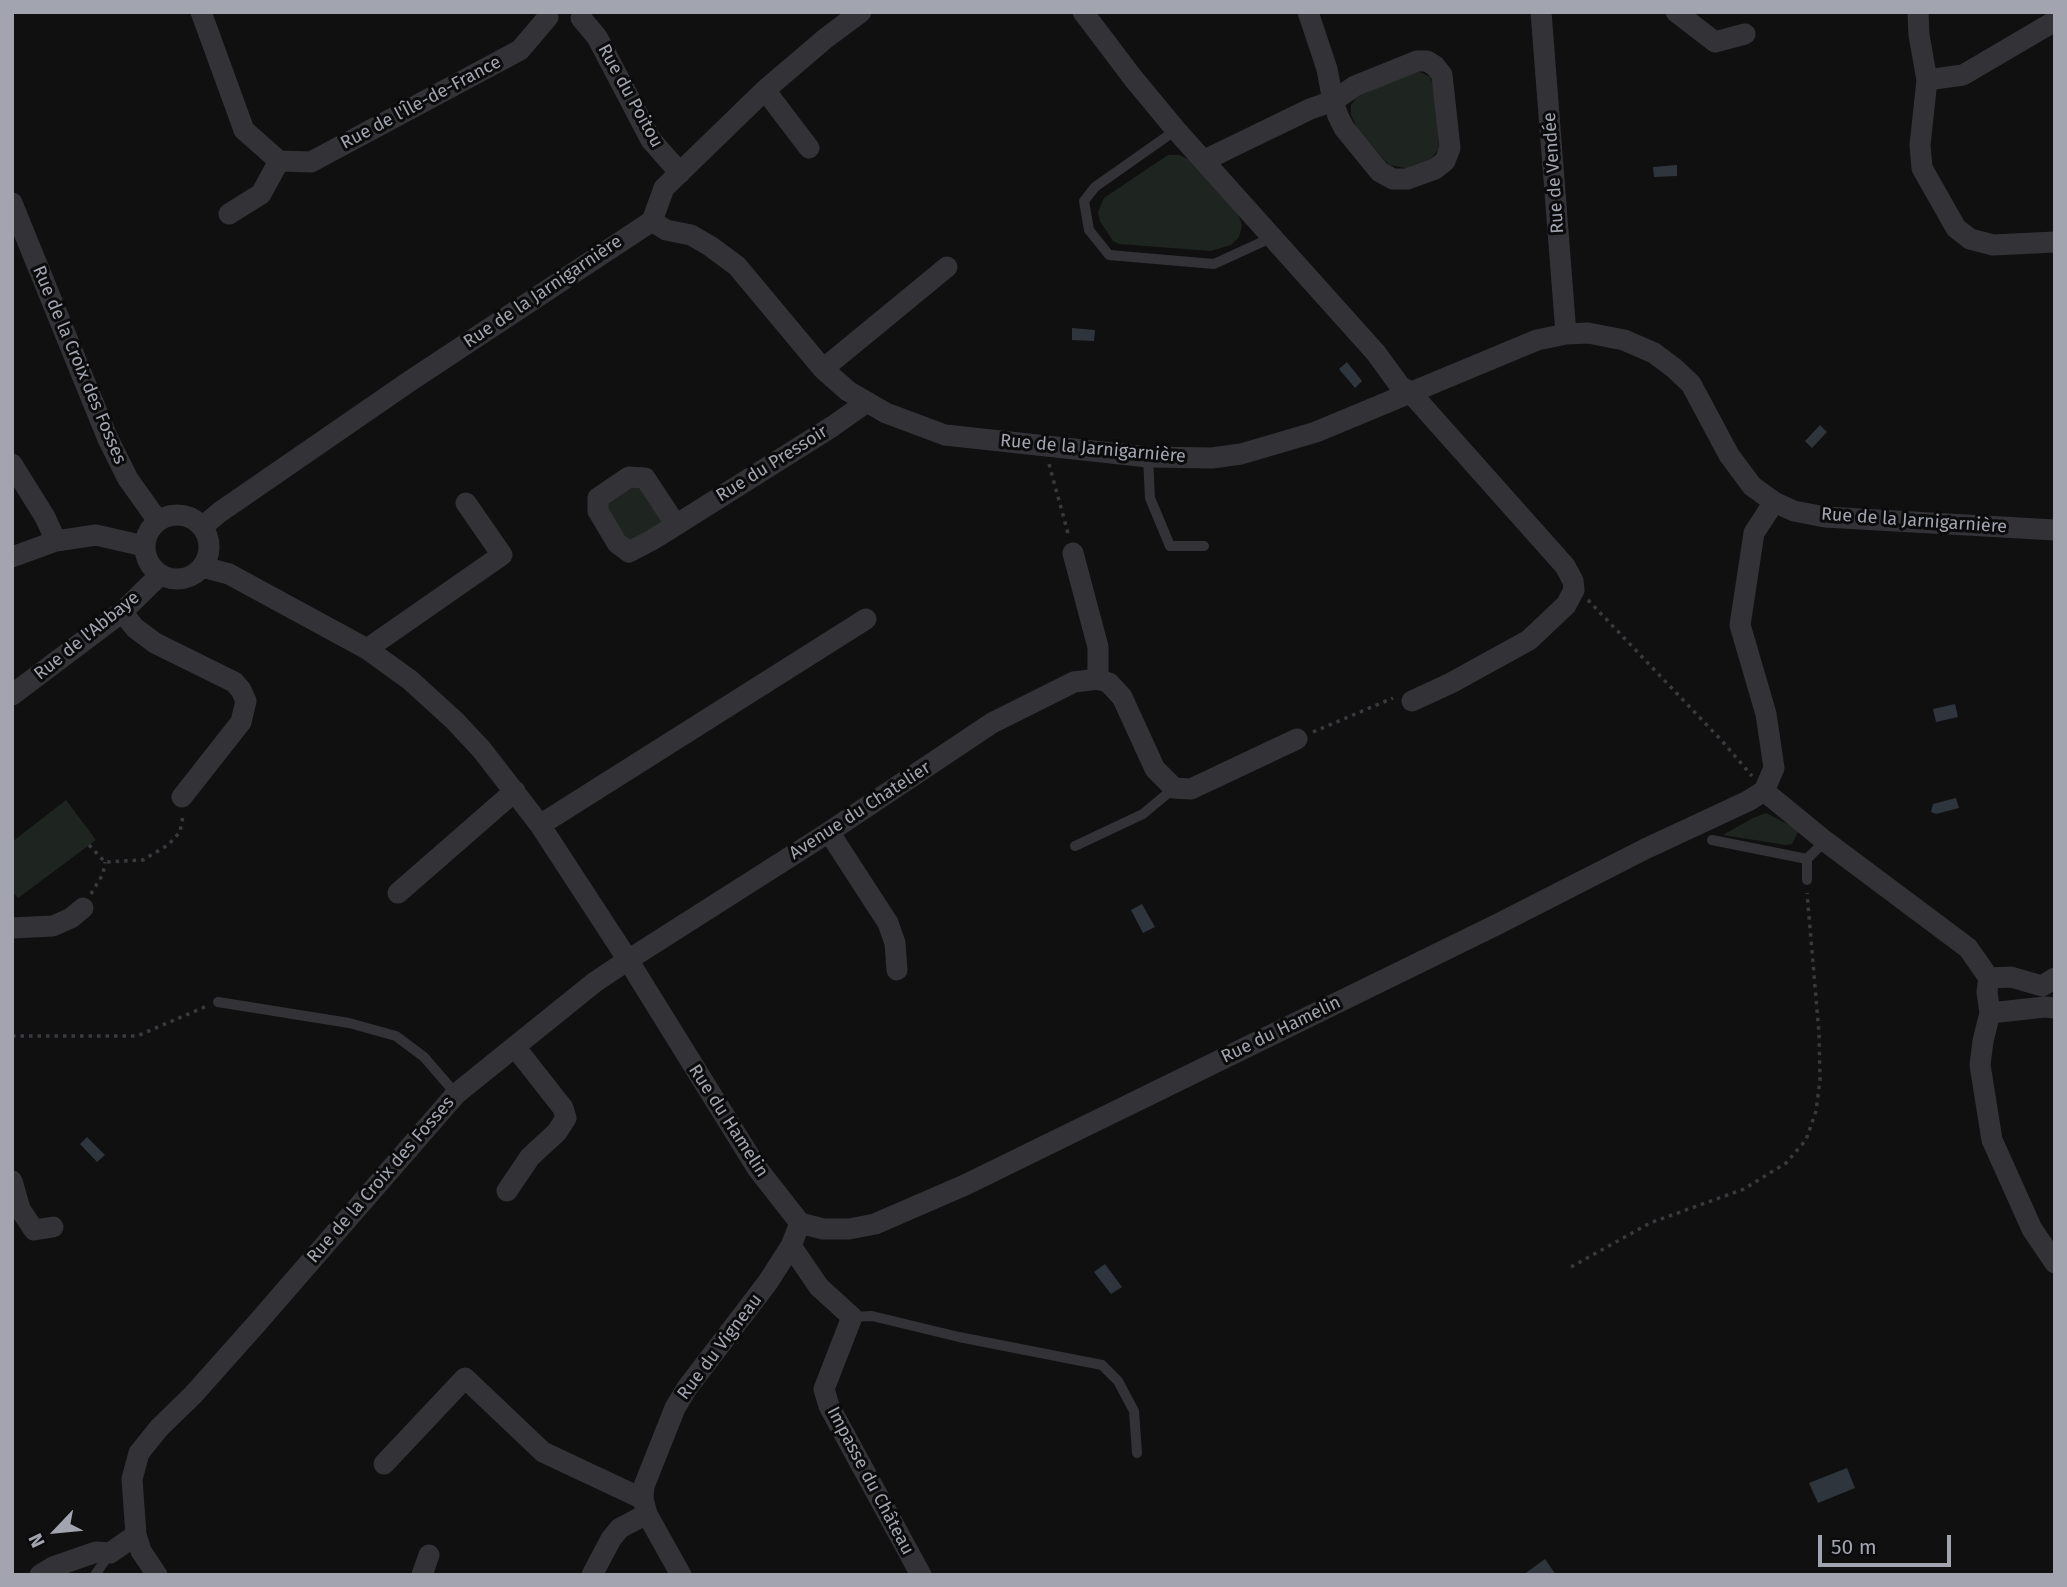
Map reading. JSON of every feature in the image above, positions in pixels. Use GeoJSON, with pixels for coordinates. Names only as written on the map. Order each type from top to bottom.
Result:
{"type":"FeatureCollection","features":[{"type":"Feature","properties":{"kind":"street"},"geometry":{"type":"LineString","coordinates":[[201,12],[244,130],[279,160],[261,194],[229,214]]}},
{"type":"Feature","properties":{"kind":"street"},"geometry":{"type":"LineString","coordinates":[[652,221],[664,188],[765,90],[861,12]]}},
{"type":"Feature","properties":{"kind":"street"},"geometry":{"type":"LineString","coordinates":[[1083,12],[1176,130],[1376,354],[1400,386],[1410,392],[1565,566],[1573,581],[1574,590],[1566,605],[1529,640],[1412,701]]}},
{"type":"Feature","properties":{"kind":"street"},"geometry":{"type":"LineString","coordinates":[[1205,160],[1310,109],[1333,101],[1355,86],[1405,65],[1427,61],[1442,75],[1450,148],[1445,161],[1435,169],[1407,179],[1393,179],[1380,172],[1345,128],[1333,101],[1327,69],[1308,12]]}},
{"type":"Feature","properties":{"kind":"street","name":"Rue de Vendée"},"geometry":{"type":"LineString","coordinates":[[1541,12],[1566,334]]}},
{"type":"Feature","properties":{"kind":"street"},"geometry":{"type":"LineString","coordinates":[[1676,12],[1715,42],[1745,34]]}},
{"type":"Feature","properties":{"kind":"street"},"geometry":{"type":"LineString","coordinates":[[1918,12],[1927,80],[1920,145],[1922,168],[1956,228],[1970,239],[1993,244],[2055,242]]}},
{"type":"Feature","properties":{"kind":"street"},"geometry":{"type":"LineString","coordinates":[[546,15],[554,21],[568,24],[583,15]]}},
{"type":"Feature","properties":{"kind":"street","name":"Rue de l'Île-de-France"},"geometry":{"type":"LineString","coordinates":[[279,160],[311,162],[520,50],[546,15]]}},
{"type":"Feature","properties":{"kind":"street","name":"Rue du Poitou"},"geometry":{"type":"LineString","coordinates":[[583,15],[651,140],[680,173]]}},
{"type":"Feature","properties":{"kind":"street"},"geometry":{"type":"LineString","coordinates":[[1927,80],[1963,75],[2055,21]]}},
{"type":"Feature","properties":{"kind":"street"},"geometry":{"type":"LineString","coordinates":[[765,90],[809,148]]}},
{"type":"Feature","properties":{"kind":"street","name":"Rue de la Croix des Fosses"},"geometry":{"type":"LineString","coordinates":[[12,202],[108,439],[128,479],[158,521]]}},
{"type":"Feature","properties":{"kind":"street","name":"Rue de la Jarnigarnière"},"geometry":{"type":"LineString","coordinates":[[202,527],[219,512],[410,381],[652,221],[666,230],[691,235],[737,266],[823,369],[848,391],[912,424],[945,435],[1148,457],[1212,458],[1241,454],[1316,432],[1537,340],[1566,334],[1598,334],[1624,340],[1654,354],[1674,368],[1690,384],[1739,470],[1752,486],[1774,502],[1794,511],[1825,517],[2055,530]]}},
{"type":"Feature","properties":{"kind":"street"},"geometry":{"type":"LineString","coordinates":[[823,369],[947,267]]}},
{"type":"Feature","properties":{"kind":"street","name":"Rue du Pressoir"},"geometry":{"type":"LineString","coordinates":[[676,525],[867,402]]}},
{"type":"Feature","properties":{"kind":"street"},"geometry":{"type":"LineString","coordinates":[[12,464],[56,541]]}},
{"type":"Feature","properties":{"kind":"street"},"geometry":{"type":"LineString","coordinates":[[1774,502],[1754,533],[1740,625],[1766,714],[1774,768],[1764,791],[1825,841],[1968,948],[1989,978],[1987,992],[1990,1013],[1980,1065],[1992,1140],[2032,1229],[2055,1263]]}},
{"type":"Feature","properties":{"kind":"street"},"geometry":{"type":"LineString","coordinates":[[367,649],[502,555],[466,503]]}},
{"type":"Feature","properties":{"kind":"street"},"geometry":{"type":"LineString","coordinates":[[177,515],[186,516],[202,527],[209,547],[203,567],[188,578],[178,580],[160,575],[150,566],[145,546],[146,537],[158,521],[177,515]]}},
{"type":"Feature","properties":{"kind":"street"},"geometry":{"type":"LineString","coordinates":[[12,557],[56,541],[96,535],[145,546]]}},
{"type":"Feature","properties":{"kind":"street"},"geometry":{"type":"LineString","coordinates":[[1073,553],[1098,647],[1098,679],[1109,683],[1122,697],[1155,769],[1174,788],[1191,789],[1297,739]]}},
{"type":"Feature","properties":{"kind":"street"},"geometry":{"type":"LineString","coordinates":[[203,567],[229,574],[367,649],[410,680],[455,721],[515,791],[540,825],[628,960]]}},
{"type":"Feature","properties":{"kind":"street","name":"Rue de l'Abbaye"},"geometry":{"type":"LineString","coordinates":[[12,695],[122,612],[160,575]]}},
{"type":"Feature","properties":{"kind":"street"},"geometry":{"type":"LineString","coordinates":[[122,612],[135,628],[155,643],[234,681],[246,701],[242,722],[182,797]]}},
{"type":"Feature","properties":{"kind":"street"},"geometry":{"type":"LineString","coordinates":[[540,825],[866,619]]}},
{"type":"Feature","properties":{"kind":"street","name":"Avenue du Chatelier"},"geometry":{"type":"LineString","coordinates":[[628,960],[829,832],[992,723],[1074,682],[1098,679]]}},
{"type":"Feature","properties":{"kind":"street"},"geometry":{"type":"LineString","coordinates":[[398,893],[515,791]]}},
{"type":"Feature","properties":{"kind":"street","name":"Rue du Hamelin"},"geometry":{"type":"LineString","coordinates":[[628,960],[757,1168],[800,1223],[823,1228],[849,1229],[875,1224],[911,1209],[1307,1018],[1645,849],[1748,802],[1764,791]]}},
{"type":"Feature","properties":{"kind":"street"},"geometry":{"type":"LineString","coordinates":[[829,832],[888,923],[895,943],[897,970]]}},
{"type":"Feature","properties":{"kind":"street"},"geometry":{"type":"LineString","coordinates":[[12,928],[53,926],[71,918],[83,908]]}},
{"type":"Feature","properties":{"kind":"street","name":"Rue de la Croix des Fosses"},"geometry":{"type":"LineString","coordinates":[[157,1575],[141,1551],[136,1535],[132,1479],[139,1453],[258,1322],[456,1094],[595,982],[628,960]]}},
{"type":"Feature","properties":{"kind":"street"},"geometry":{"type":"LineString","coordinates":[[1989,978],[2011,977],[2049,982]]}},
{"type":"Feature","properties":{"kind":"street"},"geometry":{"type":"LineString","coordinates":[[1990,1013],[2055,1008]]}},
{"type":"Feature","properties":{"kind":"street"},"geometry":{"type":"LineString","coordinates":[[507,1191],[530,1157],[557,1132],[566,1118],[563,1108],[515,1047]]}},
{"type":"Feature","properties":{"kind":"street"},"geometry":{"type":"LineString","coordinates":[[12,1181],[20,1209],[34,1230],[53,1227]]}},
{"type":"Feature","properties":{"kind":"street","name":"Rue du Vigneau"},"geometry":{"type":"LineString","coordinates":[[645,1507],[649,1470],[675,1408],[687,1388],[768,1282],[791,1246],[800,1223]]}},
{"type":"Feature","properties":{"kind":"street"},"geometry":{"type":"LineString","coordinates":[[791,1246],[819,1287],[852,1317]]}},
{"type":"Feature","properties":{"kind":"street","name":"Impasse du Château"},"geometry":{"type":"LineString","coordinates":[[852,1317],[824,1389],[828,1406],[921,1575]]}},
{"type":"Feature","properties":{"kind":"street"},"geometry":{"type":"LineString","coordinates":[[384,1464],[465,1378],[543,1452],[645,1507],[681,1575]]}},
{"type":"Feature","properties":{"kind":"street"},"geometry":{"type":"LineString","coordinates":[[592,1575],[611,1539],[645,1507]]}},
{"type":"Feature","properties":{"kind":"street"},"geometry":{"type":"LineString","coordinates":[[40,1575],[53,1567],[96,1552],[110,1553],[136,1535]]}},
{"type":"Feature","properties":{"kind":"street"},"geometry":{"type":"LineString","coordinates":[[422,1575],[429,1555]]}},
{"type":"Feature","properties":{"kind":"lane"},"geometry":{"type":"LineString","coordinates":[[1176,130],[1096,187],[1084,201],[1089,230],[1110,255],[1214,264],[1273,237]]}},
{"type":"Feature","properties":{"kind":"lane"},"geometry":{"type":"LineString","coordinates":[[1148,457],[1150,498],[1170,545],[1204,546]]}},
{"type":"Feature","properties":{"kind":"lane"},"geometry":{"type":"LineString","coordinates":[[1075,846],[1143,814],[1174,788]]}},
{"type":"Feature","properties":{"kind":"lane"},"geometry":{"type":"LineString","coordinates":[[1712,840],[1807,859]]}},
{"type":"Feature","properties":{"kind":"lane"},"geometry":{"type":"LineString","coordinates":[[1807,880],[1807,859],[1825,841]]}},
{"type":"Feature","properties":{"kind":"lane"},"geometry":{"type":"LineString","coordinates":[[218,1002],[349,1023],[396,1035],[424,1057],[456,1094]]}},
{"type":"Feature","properties":{"kind":"lane"},"geometry":{"type":"LineString","coordinates":[[852,1317],[872,1316],[1102,1365],[1118,1381],[1134,1411],[1137,1453]]}},
{"type":"Feature","properties":{"kind":"lane"},"geometry":{"type":"LineString","coordinates":[[95,1575],[110,1553]]}},
{"type":"Feature","properties":{"kind":"path"},"geometry":{"type":"LineString","coordinates":[[1045,447],[1073,553]]}},
{"type":"Feature","properties":{"kind":"path"},"geometry":{"type":"LineString","coordinates":[[1574,590],[1587,599],[1624,637],[1723,742],[1764,791]]}},
{"type":"Feature","properties":{"kind":"path"},"geometry":{"type":"LineString","coordinates":[[1297,739],[1393,698],[1412,701]]}},
{"type":"Feature","properties":{"kind":"path"},"geometry":{"type":"LineString","coordinates":[[89,845],[105,862],[143,860],[168,845],[180,832],[183,823],[182,797]]}},
{"type":"Feature","properties":{"kind":"path"},"geometry":{"type":"LineString","coordinates":[[83,908],[103,874],[105,862]]}},
{"type":"Feature","properties":{"kind":"path"},"geometry":{"type":"LineString","coordinates":[[1571,1267],[1650,1223],[1744,1189],[1787,1163],[1806,1140],[1816,1111],[1820,1080],[1807,880]]}},
{"type":"Feature","properties":{"kind":"path"},"geometry":{"type":"LineString","coordinates":[[12,1036],[137,1036],[218,1002]]}},
{"type":"Feature","properties":{"kind":"shaded area"},"geometry":{"type":"Polygon","coordinates":[[[1417,71],[1429,76],[1435,87],[1439,149],[1428,162],[1410,169],[1389,165],[1357,128],[1351,115],[1351,105],[1357,97],[1417,71]]]}},
{"type":"Feature","properties":{"kind":"shaded area"},"geometry":{"type":"Polygon","coordinates":[[[1168,155],[1179,155],[1190,160],[1238,214],[1242,225],[1239,237],[1231,245],[1211,251],[1119,244],[1113,241],[1100,221],[1098,212],[1104,198],[1168,155]]]}},
{"type":"Feature","properties":{"kind":"shaded area"},"geometry":{"type":"Polygon","coordinates":[[[1677,165],[1677,176],[1654,177],[1653,167],[1677,165]]]}},
{"type":"Feature","properties":{"kind":"shaded area"},"geometry":{"type":"Polygon","coordinates":[[[1072,328],[1095,330],[1094,341],[1072,340],[1072,328]]]}},
{"type":"Feature","properties":{"kind":"shaded area"},"geometry":{"type":"Polygon","coordinates":[[[1347,362],[1362,381],[1355,388],[1339,369],[1347,362]]]}},
{"type":"Feature","properties":{"kind":"shaded area"},"geometry":{"type":"Polygon","coordinates":[[[1820,425],[1827,432],[1812,448],[1805,441],[1820,425]]]}},
{"type":"Feature","properties":{"kind":"shaded area"},"geometry":{"type":"Polygon","coordinates":[[[636,483],[662,522],[635,541],[627,539],[606,510],[607,501],[636,483]]]}},
{"type":"Feature","properties":{"kind":"shaded area"},"geometry":{"type":"Polygon","coordinates":[[[1955,704],[1958,717],[1936,722],[1933,709],[1955,704]]]}},
{"type":"Feature","properties":{"kind":"shaded area"},"geometry":{"type":"Polygon","coordinates":[[[1956,798],[1959,808],[1936,814],[1931,812],[1933,804],[1956,798]]]}},
{"type":"Feature","properties":{"kind":"shaded area"},"geometry":{"type":"Polygon","coordinates":[[[66,800],[96,840],[18,898],[12,891],[12,842],[66,800]]]}},
{"type":"Feature","properties":{"kind":"shaded area"},"geometry":{"type":"Polygon","coordinates":[[[1766,813],[1799,830],[1792,844],[1723,835],[1753,818],[1766,813]]]}},
{"type":"Feature","properties":{"kind":"shaded area"},"geometry":{"type":"Polygon","coordinates":[[[1142,904],[1155,927],[1143,933],[1131,910],[1142,904]]]}},
{"type":"Feature","properties":{"kind":"shaded area"},"geometry":{"type":"Polygon","coordinates":[[[87,1137],[105,1155],[97,1162],[80,1144],[87,1137]]]}},
{"type":"Feature","properties":{"kind":"shaded area"},"geometry":{"type":"Polygon","coordinates":[[[1105,1264],[1122,1287],[1111,1294],[1094,1272],[1105,1264]]]}},
{"type":"Feature","properties":{"kind":"shaded area"},"geometry":{"type":"Polygon","coordinates":[[[1847,1468],[1855,1488],[1818,1503],[1809,1483],[1847,1468]]]}},
{"type":"Feature","properties":{"kind":"shaded area"},"geometry":{"type":"Polygon","coordinates":[[[1545,1559],[1556,1575],[1523,1575],[1545,1559]]]}}]}
